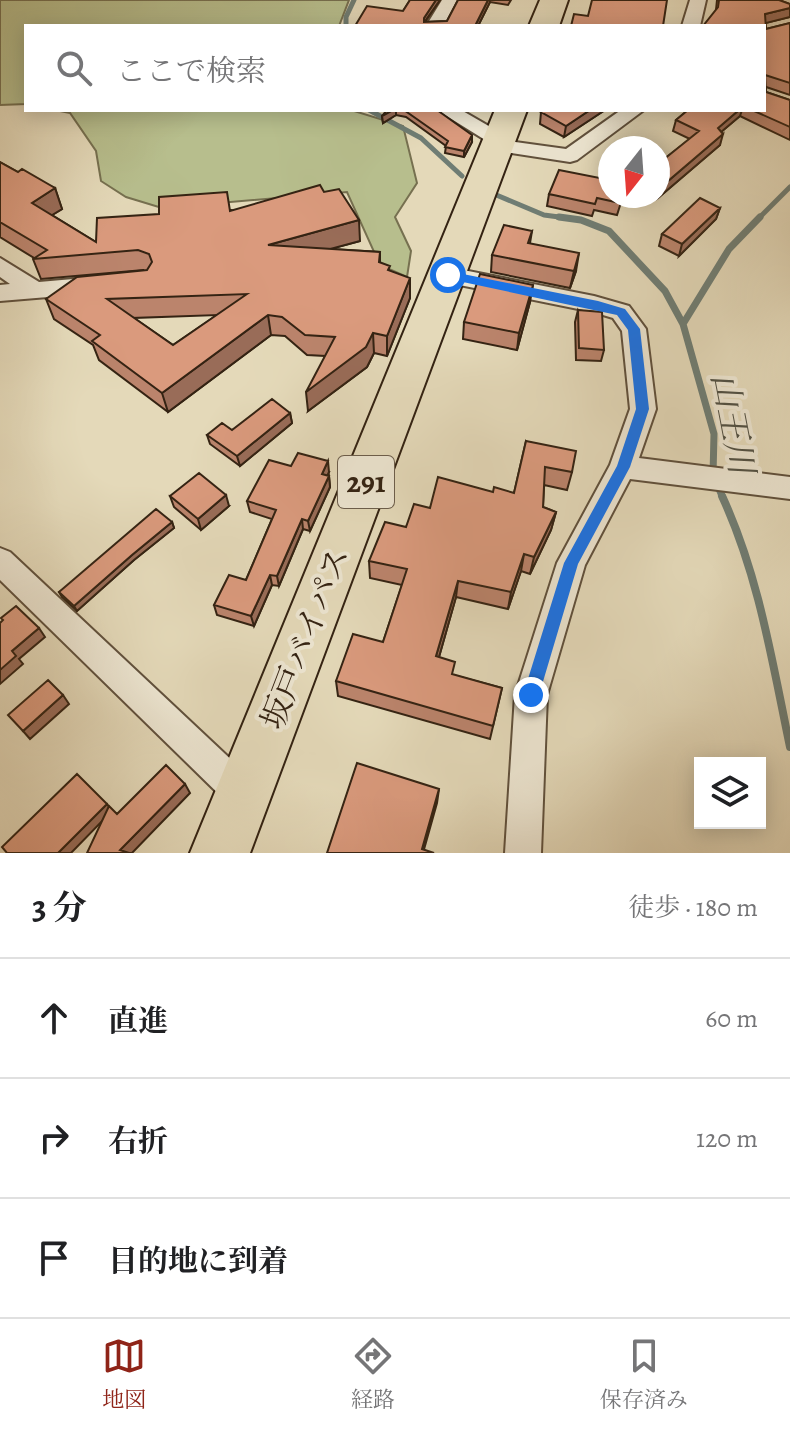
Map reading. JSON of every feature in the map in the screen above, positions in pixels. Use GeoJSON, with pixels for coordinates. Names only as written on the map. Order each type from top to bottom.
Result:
{"type":"FeatureCollection","features":[{"type":"Feature","properties":{"kind":"highway"},"geometry":{"type":"LineString","coordinates":[[545,24],[554,0]]}},
{"type":"Feature","properties":{"kind":"highway","name":"坂戸バイパス"},"geometry":{"type":"LineString","coordinates":[[220,853],[503,132]]}},
{"type":"Feature","properties":{"kind":"street"},"geometry":{"type":"LineString","coordinates":[[436,24],[450,0]]}},
{"type":"Feature","properties":{"kind":"street"},"geometry":{"type":"LineString","coordinates":[[692,24],[698,0]]}},
{"type":"Feature","properties":{"kind":"street"},"geometry":{"type":"LineString","coordinates":[[452,112],[570,156],[631,112]]}},
{"type":"Feature","properties":{"kind":"street"},"geometry":{"type":"LineString","coordinates":[[0,266],[35,290]]}},
{"type":"Feature","properties":{"kind":"street"},"geometry":{"type":"LineString","coordinates":[[448,275],[621,312],[634,329],[643,409],[623,467],[571,563],[531,695],[523,853]]}},
{"type":"Feature","properties":{"kind":"street"},"geometry":{"type":"LineString","coordinates":[[0,293],[113,284]]}},
{"type":"Feature","properties":{"kind":"street"},"geometry":{"type":"LineString","coordinates":[[623,467],[790,488]]}},
{"type":"Feature","properties":{"kind":"street"},"geometry":{"type":"LineString","coordinates":[[0,561],[243,794]]}},
{"type":"Feature","properties":{"kind":"green space"},"geometry":{"type":"Polygon","coordinates":[[[0,0],[349,0],[340,24],[24,24],[24,104],[0,105],[0,0]]]}},
{"type":"Feature","properties":{"kind":"green space"},"geometry":{"type":"Polygon","coordinates":[[[65,112],[358,112],[403,126],[417,183],[395,217],[411,251],[407,277],[380,265],[347,192],[162,208],[126,197],[101,181],[96,151],[70,113],[65,112]]]}},
{"type":"Feature","properties":{"kind":"building"},"geometry":{"type":"Polygon","coordinates":[[[410,0],[436,0],[424,22],[447,21],[458,0],[488,0],[476,24],[356,24],[367,6],[403,11],[410,0]]]}},
{"type":"Feature","properties":{"kind":"building"},"geometry":{"type":"Polygon","coordinates":[[[592,0],[667,0],[663,24],[572,24],[574,14],[588,16],[592,0]]]}},
{"type":"Feature","properties":{"kind":"building"},"geometry":{"type":"Polygon","coordinates":[[[719,0],[779,0],[790,4],[790,8],[765,14],[766,24],[705,24],[718,7],[719,0]]]}},
{"type":"Feature","properties":{"kind":"building"},"geometry":{"type":"Polygon","coordinates":[[[790,23],[790,83],[766,75],[766,29],[790,23]]]}},
{"type":"Feature","properties":{"kind":"building"},"geometry":{"type":"Polygon","coordinates":[[[766,92],[790,100],[790,127],[756,112],[766,112],[766,92]]]}},
{"type":"Feature","properties":{"kind":"building"},"geometry":{"type":"Polygon","coordinates":[[[407,112],[440,112],[472,135],[464,151],[445,147],[448,141],[407,112]]]}},
{"type":"Feature","properties":{"kind":"building"},"geometry":{"type":"Polygon","coordinates":[[[541,112],[587,112],[566,126],[541,112]]]}},
{"type":"Feature","properties":{"kind":"building"},"geometry":{"type":"Polygon","coordinates":[[[686,112],[737,112],[718,128],[723,134],[670,179],[670,154],[699,131],[676,120],[686,112]]]}},
{"type":"Feature","properties":{"kind":"building"},"geometry":{"type":"Polygon","coordinates":[[[0,162],[18,172],[22,169],[55,188],[32,203],[96,242],[97,218],[159,214],[159,197],[227,192],[230,211],[320,185],[324,192],[339,189],[359,220],[268,245],[380,252],[379,262],[390,266],[388,270],[410,278],[387,336],[373,333],[366,347],[306,392],[335,337],[305,335],[282,317],[268,315],[162,393],[92,341],[100,335],[46,299],[77,277],[147,270],[152,262],[149,254],[138,250],[33,259],[47,250],[0,222],[0,162]],[[247,294],[107,299],[173,345],[247,294]]]}},
{"type":"Feature","properties":{"kind":"building"},"geometry":{"type":"Polygon","coordinates":[[[559,170],[598,178],[595,204],[549,194],[559,170]]]}},
{"type":"Feature","properties":{"kind":"building"},"geometry":{"type":"Polygon","coordinates":[[[700,198],[720,208],[682,244],[662,234],[700,198]]]}},
{"type":"Feature","properties":{"kind":"building"},"geometry":{"type":"Polygon","coordinates":[[[504,225],[532,231],[528,243],[579,253],[574,271],[492,255],[504,225]]]}},
{"type":"Feature","properties":{"kind":"building"},"geometry":{"type":"Polygon","coordinates":[[[480,274],[533,285],[519,333],[464,322],[480,274]]]}},
{"type":"Feature","properties":{"kind":"building"},"geometry":{"type":"Polygon","coordinates":[[[578,310],[602,312],[604,350],[579,348],[578,310]]]}},
{"type":"Feature","properties":{"kind":"building"},"geometry":{"type":"Polygon","coordinates":[[[272,399],[290,413],[237,456],[207,435],[222,423],[232,430],[272,399]]]}},
{"type":"Feature","properties":{"kind":"building"},"geometry":{"type":"Polygon","coordinates":[[[526,441],[576,451],[572,472],[545,467],[543,507],[556,512],[534,557],[524,554],[511,592],[458,581],[436,656],[455,662],[452,674],[502,688],[493,726],[336,681],[353,634],[383,642],[407,569],[369,561],[385,522],[406,527],[414,504],[430,508],[438,477],[493,492],[494,487],[514,493],[526,441]]]}},
{"type":"Feature","properties":{"kind":"building"},"geometry":{"type":"Polygon","coordinates":[[[298,453],[328,461],[322,474],[329,476],[308,521],[302,519],[277,576],[270,575],[251,616],[214,605],[229,575],[246,580],[276,510],[247,501],[269,460],[291,466],[298,453]]]}},
{"type":"Feature","properties":{"kind":"building"},"geometry":{"type":"Polygon","coordinates":[[[199,473],[226,495],[198,519],[170,496],[199,473]]]}},
{"type":"Feature","properties":{"kind":"building"},"geometry":{"type":"Polygon","coordinates":[[[156,509],[172,522],[74,606],[59,592],[156,509]]]}},
{"type":"Feature","properties":{"kind":"building"},"geometry":{"type":"Polygon","coordinates":[[[16,606],[39,628],[12,651],[16,656],[0,670],[1,618],[16,606]]]}},
{"type":"Feature","properties":{"kind":"building"},"geometry":{"type":"Polygon","coordinates":[[[48,680],[63,695],[23,731],[8,715],[48,680]]]}},
{"type":"Feature","properties":{"kind":"building"},"geometry":{"type":"Polygon","coordinates":[[[357,763],[439,789],[422,849],[434,853],[327,853],[357,763]]]}},
{"type":"Feature","properties":{"kind":"building"},"geometry":{"type":"Polygon","coordinates":[[[166,765],[185,784],[120,850],[129,853],[87,853],[109,806],[117,814],[166,765]]]}},
{"type":"Feature","properties":{"kind":"building"},"geometry":{"type":"Polygon","coordinates":[[[77,774],[107,804],[58,853],[7,853],[2,847],[77,774]]]}},
{"type":"Feature","properties":{"kind":"waterway"},"geometry":{"type":"LineString","coordinates":[[346,24],[354,0]]}},
{"type":"Feature","properties":{"kind":"waterway"},"geometry":{"type":"LineString","coordinates":[[373,112],[421,138],[462,176]]}},
{"type":"Feature","properties":{"kind":"waterway","name":"山王川"},"geometry":{"type":"LineString","coordinates":[[760,217],[790,187]]}},
{"type":"Feature","properties":{"kind":"waterway"},"geometry":{"type":"LineString","coordinates":[[494,194],[544,215],[559,217]]}},
{"type":"Feature","properties":{"kind":"waterway"},"geometry":{"type":"LineString","coordinates":[[559,217],[574,219]]}},
{"type":"Feature","properties":{"kind":"waterway"},"geometry":{"type":"LineString","coordinates":[[559,217],[581,220],[609,231],[665,291],[683,324]]}},
{"type":"Feature","properties":{"kind":"waterway","name":"山王川"},"geometry":{"type":"LineString","coordinates":[[683,324],[729,249],[760,217]]}},
{"type":"Feature","properties":{"kind":"waterway","name":"山王川"},"geometry":{"type":"LineString","coordinates":[[683,324],[714,434],[713,475],[723,498]]}},
{"type":"Feature","properties":{"kind":"waterway","name":"山王川"},"geometry":{"type":"LineString","coordinates":[[722,496],[755,588],[790,747]]}},
{"type":"Feature","properties":{"kind":"route"},"geometry":{"type":"LineString","coordinates":[[448,275],[594,304],[621,312],[634,329],[643,409],[623,467],[571,563],[531,695]]}}]}
